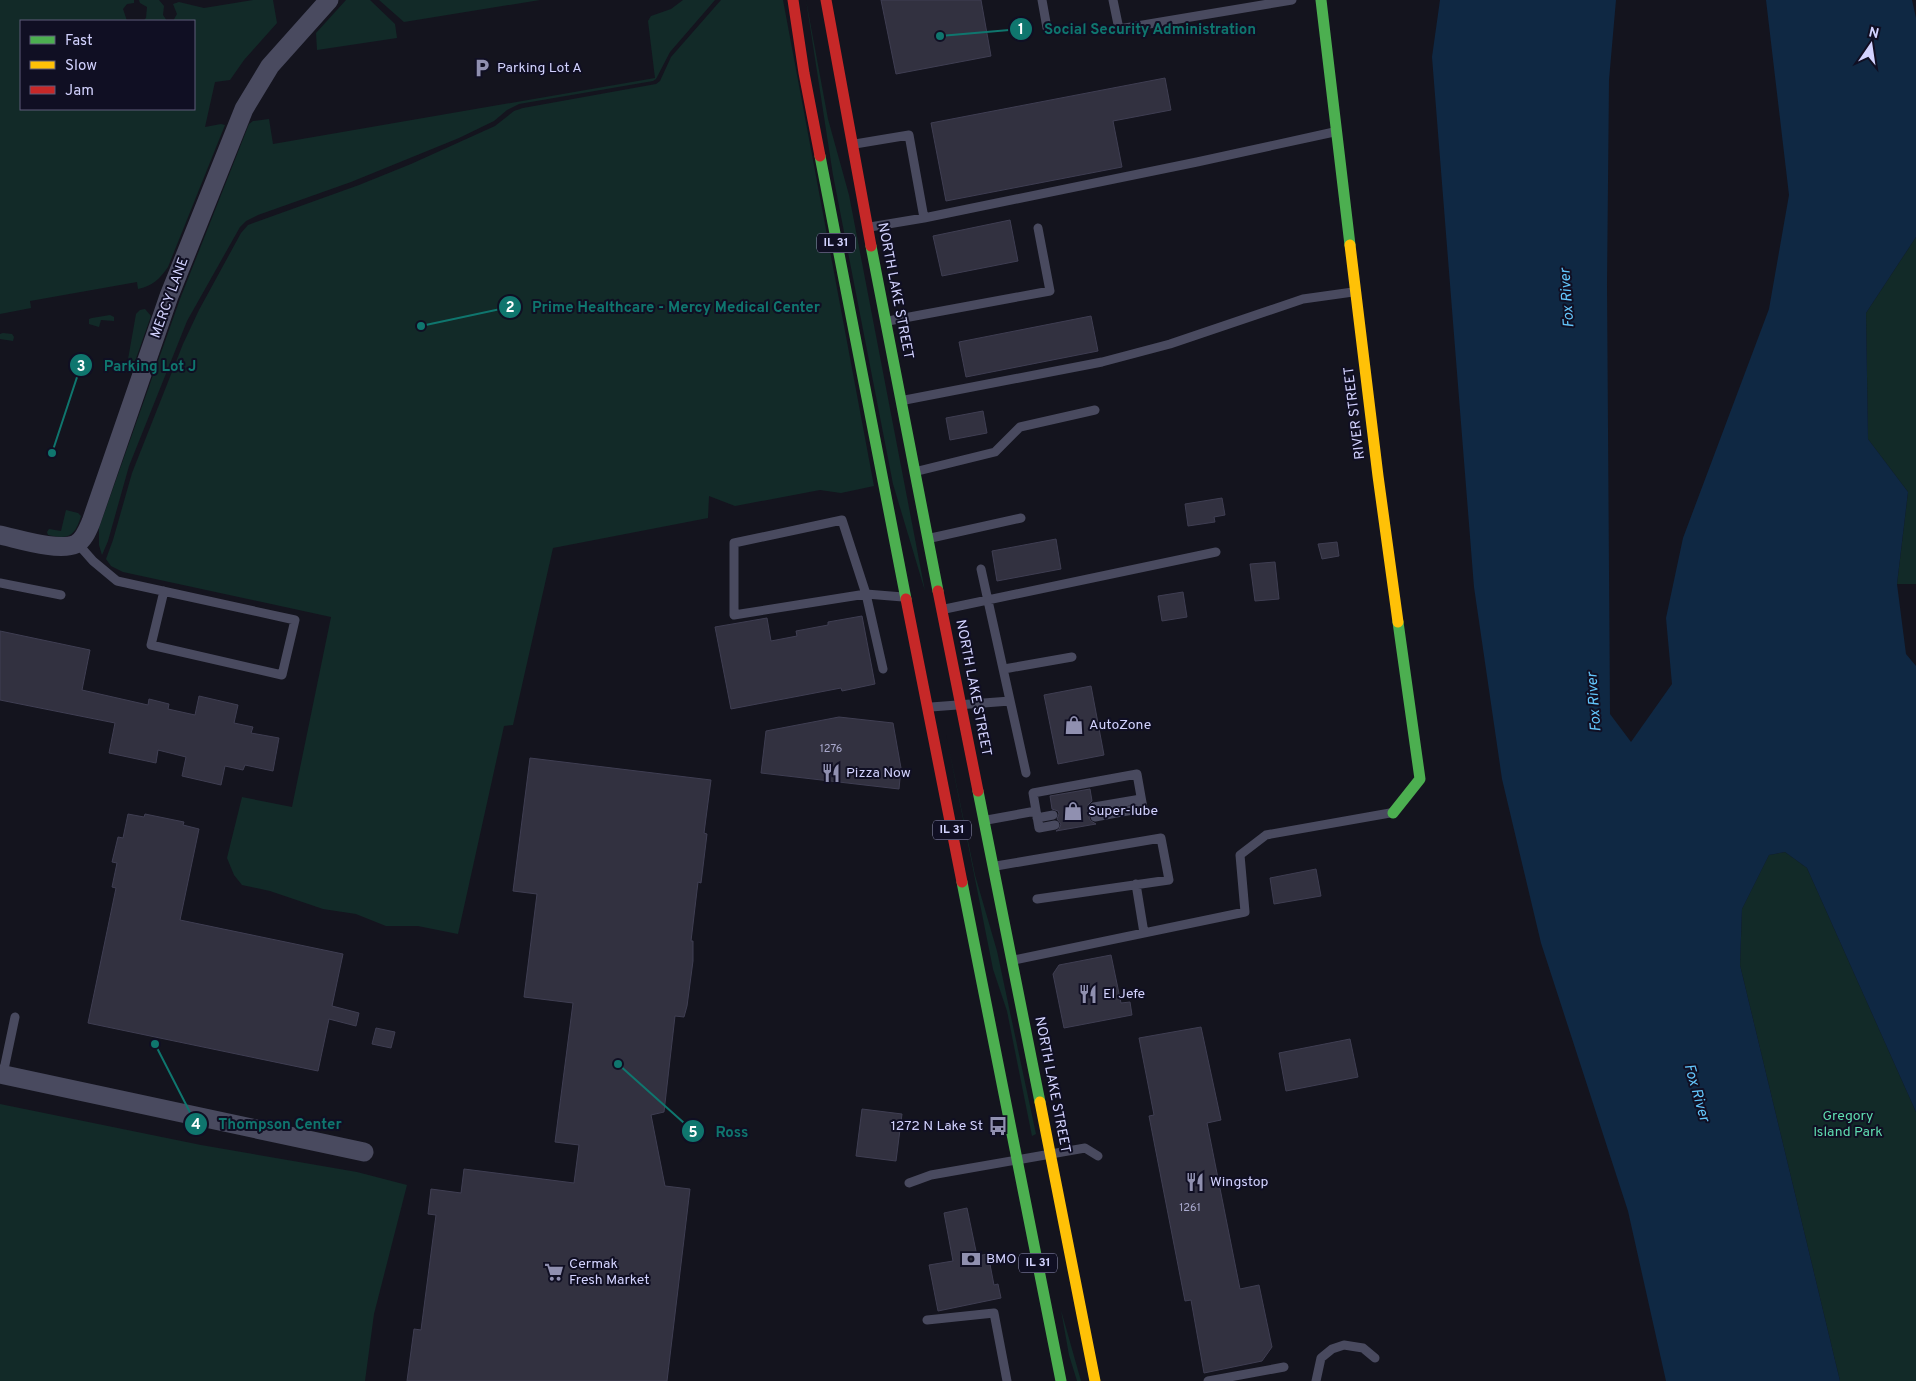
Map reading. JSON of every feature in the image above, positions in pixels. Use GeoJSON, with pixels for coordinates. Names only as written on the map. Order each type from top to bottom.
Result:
{"type":"FeatureCollection","features":[{"type":"Feature","properties":{"kind":"main road","name":"IL 31"},"geometry":{"type":"LineString","coordinates":[[792,0],[828,197],[1061,1381]]}},
{"type":"Feature","properties":{"kind":"main road","name":"NORTH LAKE STREET"},"geometry":{"type":"LineString","coordinates":[[826,0],[885,322],[1095,1381]]}},
{"type":"Feature","properties":{"kind":"main road","name":"RIVER STREET"},"geometry":{"type":"LineString","coordinates":[[1322,0],[1378,476],[1420,779],[1393,813]]}},
{"type":"Feature","properties":{"kind":"street","name":"MERCY LANE"},"geometry":{"type":"LineString","coordinates":[[78,544],[91,522],[169,296],[244,109],[270,66],[329,0]]}},
{"type":"Feature","properties":{"kind":"street"},"geometry":{"type":"LineString","coordinates":[[0,535],[40,544],[66,547],[78,544]]}},
{"type":"Feature","properties":{"kind":"street"},"geometry":{"type":"LineString","coordinates":[[2,1074],[364,1152]]}},
{"type":"Feature","properties":{"kind":"lane"},"geometry":{"type":"LineString","coordinates":[[1042,0],[1047,28]]}},
{"type":"Feature","properties":{"kind":"lane"},"geometry":{"type":"LineString","coordinates":[[1113,0],[1118,29],[1236,5],[1292,0]]}},
{"type":"Feature","properties":{"kind":"lane"},"geometry":{"type":"LineString","coordinates":[[867,227],[924,218],[1197,162],[1336,131]]}},
{"type":"Feature","properties":{"kind":"lane"},"geometry":{"type":"LineString","coordinates":[[852,145],[909,135],[924,218]]}},
{"type":"Feature","properties":{"kind":"lane"},"geometry":{"type":"LineString","coordinates":[[885,322],[1050,291],[1038,228]]}},
{"type":"Feature","properties":{"kind":"lane"},"geometry":{"type":"LineString","coordinates":[[902,401],[1102,362],[1170,344],[1303,299],[1355,292]]}},
{"type":"Feature","properties":{"kind":"lane"},"geometry":{"type":"LineString","coordinates":[[916,471],[994,452],[1020,427],[1096,410]]}},
{"type":"Feature","properties":{"kind":"lane"},"geometry":{"type":"LineString","coordinates":[[928,538],[1021,518]]}},
{"type":"Feature","properties":{"kind":"lane"},"geometry":{"type":"LineString","coordinates":[[883,669],[866,594],[842,520],[734,543],[734,615],[866,594],[906,597]]}},
{"type":"Feature","properties":{"kind":"lane"},"geometry":{"type":"LineString","coordinates":[[78,544],[93,561],[116,581],[164,591],[295,620],[282,675],[151,645],[164,591]]}},
{"type":"Feature","properties":{"kind":"lane"},"geometry":{"type":"LineString","coordinates":[[942,609],[989,601],[1216,552]]}},
{"type":"Feature","properties":{"kind":"lane"},"geometry":{"type":"LineString","coordinates":[[981,569],[1026,773]]}},
{"type":"Feature","properties":{"kind":"lane"},"geometry":{"type":"LineString","coordinates":[[0,583],[61,595]]}},
{"type":"Feature","properties":{"kind":"lane"},"geometry":{"type":"LineString","coordinates":[[1004,669],[1072,656]]}},
{"type":"Feature","properties":{"kind":"lane"},"geometry":{"type":"LineString","coordinates":[[928,708],[1010,700]]}},
{"type":"Feature","properties":{"kind":"lane"},"geometry":{"type":"LineString","coordinates":[[1055,824],[1039,828],[1033,793],[1137,774],[1143,808],[1095,817]]}},
{"type":"Feature","properties":{"kind":"lane"},"geometry":{"type":"LineString","coordinates":[[1094,808],[1141,799]]}},
{"type":"Feature","properties":{"kind":"lane"},"geometry":{"type":"LineString","coordinates":[[1012,960],[1245,912],[1240,855],[1266,835],[1393,813]]}},
{"type":"Feature","properties":{"kind":"lane"},"geometry":{"type":"LineString","coordinates":[[984,821],[1037,814],[1054,814]]}},
{"type":"Feature","properties":{"kind":"lane"},"geometry":{"type":"LineString","coordinates":[[993,866],[1161,838],[1169,880],[1038,899]]}},
{"type":"Feature","properties":{"kind":"lane"},"geometry":{"type":"LineString","coordinates":[[1136,884],[1144,933]]}},
{"type":"Feature","properties":{"kind":"lane"},"geometry":{"type":"LineString","coordinates":[[2,1074],[15,1017]]}},
{"type":"Feature","properties":{"kind":"lane"},"geometry":{"type":"LineString","coordinates":[[909,1183],[931,1175],[1085,1148],[1098,1156]]}},
{"type":"Feature","properties":{"kind":"lane"},"geometry":{"type":"LineString","coordinates":[[928,1320],[994,1313],[1007,1381]]}},
{"type":"Feature","properties":{"kind":"lane"},"geometry":{"type":"LineString","coordinates":[[1316,1381],[1321,1358],[1332,1349],[1344,1346],[1363,1348],[1375,1358]]}},
{"type":"Feature","properties":{"kind":"lane"},"geometry":{"type":"LineString","coordinates":[[1208,1381],[1284,1367]]}},
{"type":"Feature","properties":{"kind":"green space"},"geometry":{"type":"Polygon","coordinates":[[[0,0],[134,0],[134,3],[127,4],[123,9],[127,20],[20,20],[20,110],[195,110],[195,20],[174,20],[177,14],[173,4],[179,2],[204,8],[253,0],[273,0],[277,23],[244,60],[230,80],[215,82],[205,127],[225,125],[168,267],[159,278],[143,288],[138,289],[137,282],[30,301],[31,308],[0,314],[0,0]]]}},
{"type":"Feature","properties":{"kind":"green space"},"geometry":{"type":"Polygon","coordinates":[[[139,0],[159,0],[164,6],[163,15],[166,20],[144,20],[147,7],[140,3],[139,0]]]}},
{"type":"Feature","properties":{"kind":"green space"},"geometry":{"type":"Polygon","coordinates":[[[346,0],[370,0],[395,24],[397,38],[317,50],[316,33],[346,0]]]}},
{"type":"Feature","properties":{"kind":"green space"},"geometry":{"type":"Polygon","coordinates":[[[379,0],[540,0],[404,22],[379,0]]]}},
{"type":"Feature","properties":{"kind":"green space"},"geometry":{"type":"Polygon","coordinates":[[[683,0],[715,0],[670,52],[656,79],[653,81],[519,104],[507,110],[494,121],[459,138],[351,182],[246,221],[240,227],[187,321],[129,466],[108,541],[102,555],[99,545],[99,528],[180,299],[249,124],[253,121],[269,119],[273,144],[655,78],[648,21],[651,16],[671,9],[683,0]]]}},
{"type":"Feature","properties":{"kind":"green space"},"geometry":{"type":"Polygon","coordinates":[[[721,0],[783,0],[874,486],[841,493],[820,490],[735,506],[709,496],[708,518],[553,548],[513,725],[504,726],[458,934],[418,926],[386,926],[356,914],[323,909],[270,891],[242,885],[234,875],[227,858],[242,797],[292,807],[331,617],[123,572],[111,566],[106,559],[132,473],[183,344],[199,310],[241,233],[248,225],[411,164],[495,126],[514,111],[656,84],[660,81],[671,57],[721,0]]]}},
{"type":"Feature","properties":{"kind":"green space"},"geometry":{"type":"Polygon","coordinates":[[[806,0],[828,119],[849,195],[925,591],[893,484],[833,175],[806,0]]]}},
{"type":"Feature","properties":{"kind":"green space"},"geometry":{"type":"Polygon","coordinates":[[[1916,237],[1916,584],[1897,584],[1908,492],[1868,439],[1866,313],[1916,237]]]}},
{"type":"Feature","properties":{"kind":"green space"},"geometry":{"type":"Polygon","coordinates":[[[145,309],[151,316],[133,367],[129,371],[126,368],[136,314],[140,310],[145,309]]]}},
{"type":"Feature","properties":{"kind":"green space"},"geometry":{"type":"Polygon","coordinates":[[[110,315],[114,317],[114,321],[101,320],[99,327],[89,324],[89,319],[110,315]]]}},
{"type":"Feature","properties":{"kind":"green space"},"geometry":{"type":"Polygon","coordinates":[[[0,334],[12,334],[14,337],[13,341],[0,339],[0,334]]]}},
{"type":"Feature","properties":{"kind":"green space"},"geometry":{"type":"Polygon","coordinates":[[[66,510],[78,513],[81,516],[76,528],[70,535],[66,536],[48,535],[49,529],[61,531],[66,510]]]}},
{"type":"Feature","properties":{"kind":"green space"},"geometry":{"type":"Polygon","coordinates":[[[946,734],[975,875],[997,951],[1036,1134],[1032,1136],[1007,1011],[993,969],[946,734]]]}},
{"type":"Feature","properties":{"kind":"green space","name":"Gregory Island Park"},"geometry":{"type":"Polygon","coordinates":[[[1785,852],[1807,868],[1916,1112],[1916,1381],[1840,1381],[1740,965],[1742,909],[1769,855],[1785,852]]]}},
{"type":"Feature","properties":{"kind":"green space"},"geometry":{"type":"Polygon","coordinates":[[[0,1104],[201,1145],[357,1172],[407,1185],[374,1314],[365,1381],[0,1381],[0,1104]]]}},
{"type":"Feature","properties":{"kind":"green space"},"geometry":{"type":"Polygon","coordinates":[[[1061,1310],[1081,1381],[1077,1381],[1069,1355],[1061,1310]]]}},
{"type":"Feature","properties":{"kind":"water","name":"Fox River"},"geometry":{"type":"Polygon","coordinates":[[[1440,0],[1616,0],[1609,80],[1607,285],[1610,714],[1631,742],[1672,684],[1666,618],[1683,538],[1769,309],[1789,195],[1766,0],[1912,0],[1916,18],[1916,237],[1866,313],[1868,439],[1908,492],[1897,584],[1906,654],[1916,666],[1916,1112],[1807,868],[1785,852],[1769,855],[1742,909],[1740,965],[1840,1381],[1666,1381],[1628,1211],[1541,943],[1502,779],[1474,587],[1432,57],[1440,0]]]}},
{"type":"Feature","properties":{"kind":"building"},"geometry":{"type":"Polygon","coordinates":[[[881,0],[981,0],[991,56],[896,74],[881,0]]]}},
{"type":"Feature","properties":{"kind":"building"},"geometry":{"type":"Polygon","coordinates":[[[1165,78],[1171,110],[1113,121],[1122,167],[946,201],[931,123],[1165,78]]]}},
{"type":"Feature","properties":{"kind":"building"},"geometry":{"type":"Polygon","coordinates":[[[1010,220],[1018,261],[942,276],[933,236],[1010,220]]]}},
{"type":"Feature","properties":{"kind":"building"},"geometry":{"type":"Polygon","coordinates":[[[1091,316],[1098,351],[966,377],[959,342],[1091,316]]]}},
{"type":"Feature","properties":{"kind":"building"},"geometry":{"type":"Polygon","coordinates":[[[983,411],[987,433],[950,440],[946,418],[983,411]]]}},
{"type":"Feature","properties":{"kind":"building"},"geometry":{"type":"Polygon","coordinates":[[[1222,498],[1225,515],[1214,517],[1215,522],[1188,526],[1185,504],[1222,498]]]}},
{"type":"Feature","properties":{"kind":"building"},"geometry":{"type":"Polygon","coordinates":[[[1056,539],[1061,569],[997,581],[992,551],[1056,539]]]}},
{"type":"Feature","properties":{"kind":"building"},"geometry":{"type":"Polygon","coordinates":[[[1337,542],[1339,556],[1322,559],[1318,544],[1337,542]]]}},
{"type":"Feature","properties":{"kind":"building"},"geometry":{"type":"Polygon","coordinates":[[[1275,562],[1279,599],[1255,601],[1250,564],[1275,562]]]}},
{"type":"Feature","properties":{"kind":"building"},"geometry":{"type":"Polygon","coordinates":[[[1183,592],[1187,617],[1162,621],[1158,596],[1183,592]]]}},
{"type":"Feature","properties":{"kind":"building"},"geometry":{"type":"Polygon","coordinates":[[[862,616],[875,684],[842,691],[841,688],[731,709],[715,627],[767,618],[771,641],[797,636],[796,631],[828,625],[828,622],[862,616]]]}},
{"type":"Feature","properties":{"kind":"building"},"geometry":{"type":"Polygon","coordinates":[[[0,631],[90,650],[82,690],[148,705],[149,699],[169,704],[168,709],[195,715],[199,696],[238,705],[234,723],[253,727],[251,733],[279,738],[273,771],[245,765],[243,770],[225,766],[221,785],[182,776],[186,757],[158,750],[156,763],[109,753],[115,723],[0,700],[0,631]]]}},
{"type":"Feature","properties":{"kind":"building","name":"AutoZone"},"geometry":{"type":"Polygon","coordinates":[[[1091,686],[1104,755],[1058,764],[1044,695],[1091,686]]]}},
{"type":"Feature","properties":{"kind":"building"},"geometry":{"type":"Polygon","coordinates":[[[839,717],[893,723],[901,768],[899,789],[761,773],[766,731],[839,717]]]}},
{"type":"Feature","properties":{"kind":"building"},"geometry":{"type":"Polygon","coordinates":[[[530,758],[711,780],[704,833],[707,834],[701,883],[698,882],[691,941],[693,941],[693,961],[687,1006],[684,1017],[675,1016],[664,1112],[651,1115],[665,1186],[690,1189],[667,1381],[407,1381],[414,1329],[421,1330],[436,1215],[428,1214],[431,1189],[461,1193],[464,1169],[574,1183],[579,1145],[555,1142],[573,1003],[524,997],[537,894],[513,891],[530,758]]]}},
{"type":"Feature","properties":{"kind":"building","name":"Super-lube"},"geometry":{"type":"Polygon","coordinates":[[[1090,789],[1092,801],[1088,805],[1091,812],[1089,818],[1096,824],[1056,831],[1061,824],[1057,819],[1058,811],[1052,809],[1050,796],[1090,789]]]}},
{"type":"Feature","properties":{"kind":"building"},"geometry":{"type":"Polygon","coordinates":[[[128,814],[144,817],[145,814],[184,822],[183,825],[199,829],[180,920],[343,954],[332,1006],[359,1013],[356,1026],[329,1019],[318,1071],[88,1023],[116,888],[112,887],[117,863],[112,862],[118,837],[123,838],[128,814]]]}},
{"type":"Feature","properties":{"kind":"building"},"geometry":{"type":"Polygon","coordinates":[[[1316,869],[1321,896],[1274,904],[1270,878],[1316,869]]]}},
{"type":"Feature","properties":{"kind":"building"},"geometry":{"type":"Polygon","coordinates":[[[1111,955],[1121,1003],[1130,1002],[1132,1015],[1064,1028],[1053,974],[1059,965],[1111,955]]]}},
{"type":"Feature","properties":{"kind":"building"},"geometry":{"type":"Polygon","coordinates":[[[1201,1027],[1221,1120],[1207,1123],[1240,1289],[1259,1285],[1272,1347],[1262,1361],[1204,1373],[1191,1300],[1185,1301],[1149,1116],[1154,1115],[1139,1038],[1201,1027]]]}},
{"type":"Feature","properties":{"kind":"building"},"geometry":{"type":"Polygon","coordinates":[[[376,1028],[395,1032],[391,1048],[372,1044],[376,1028]]]}},
{"type":"Feature","properties":{"kind":"building"},"geometry":{"type":"Polygon","coordinates":[[[1350,1039],[1358,1077],[1286,1091],[1279,1053],[1350,1039]]]}},
{"type":"Feature","properties":{"kind":"building"},"geometry":{"type":"Polygon","coordinates":[[[862,1109],[902,1114],[896,1161],[856,1156],[862,1109]]]}},
{"type":"Feature","properties":{"kind":"building","name":"BMO"},"geometry":{"type":"Polygon","coordinates":[[[967,1208],[977,1256],[988,1254],[994,1285],[998,1284],[1001,1298],[938,1311],[929,1265],[953,1261],[944,1213],[967,1208]]]}},
{"type":"Feature","properties":{"kind":"traffic: fast"},"geometry":{"type":"LineString","coordinates":[[1321,0],[1350,245]]}},
{"type":"Feature","properties":{"kind":"traffic: fast"},"geometry":{"type":"LineString","coordinates":[[820,156],[906,599]]}},
{"type":"Feature","properties":{"kind":"traffic: fast"},"geometry":{"type":"LineString","coordinates":[[871,246],[938,591]]}},
{"type":"Feature","properties":{"kind":"traffic: fast"},"geometry":{"type":"LineString","coordinates":[[1393,813],[1420,779],[1398,622]]}},
{"type":"Feature","properties":{"kind":"traffic: fast"},"geometry":{"type":"LineString","coordinates":[[978,791],[1040,1102]]}},
{"type":"Feature","properties":{"kind":"traffic: fast"},"geometry":{"type":"LineString","coordinates":[[962,882],[1061,1381]]}},
{"type":"Feature","properties":{"kind":"traffic: slow"},"geometry":{"type":"LineString","coordinates":[[1350,245],[1398,622]]}},
{"type":"Feature","properties":{"kind":"traffic: slow"},"geometry":{"type":"LineString","coordinates":[[1040,1102],[1095,1381]]}},
{"type":"Feature","properties":{"kind":"traffic: jam"},"geometry":{"type":"LineString","coordinates":[[793,0],[804,73],[820,156]]}},
{"type":"Feature","properties":{"kind":"traffic: jam"},"geometry":{"type":"LineString","coordinates":[[826,0],[871,246]]}},
{"type":"Feature","properties":{"kind":"traffic: jam"},"geometry":{"type":"LineString","coordinates":[[938,591],[978,791]]}},
{"type":"Feature","properties":{"kind":"traffic: jam"},"geometry":{"type":"LineString","coordinates":[[906,599],[962,882]]}},
{"type":"Feature","properties":{"kind":"place","name":"Social Security Administration"},"geometry":{"type":"Point","coordinates":[940,36]}},
{"type":"Feature","properties":{"kind":"place","name":"Parking Lot A"},"geometry":{"type":"Point","coordinates":[482,68]}},
{"type":"Feature","properties":{"kind":"place","name":"Prime Healthcare - Mercy Medical Center"},"geometry":{"type":"Point","coordinates":[421,326]}},
{"type":"Feature","properties":{"kind":"place","name":"Parking Lot J"},"geometry":{"type":"Point","coordinates":[52,453]}},
{"type":"Feature","properties":{"kind":"place","name":"AutoZone"},"geometry":{"type":"Point","coordinates":[1074,725]}},
{"type":"Feature","properties":{"kind":"place","name":"Pizza Now"},"geometry":{"type":"Point","coordinates":[831,773]}},
{"type":"Feature","properties":{"kind":"place","name":"Super-lube"},"geometry":{"type":"Point","coordinates":[1073,811]}},
{"type":"Feature","properties":{"kind":"place","name":"El Jefe"},"geometry":{"type":"Point","coordinates":[1088,994]}},
{"type":"Feature","properties":{"kind":"place","name":"Thompson Center"},"geometry":{"type":"Point","coordinates":[155,1044]}},
{"type":"Feature","properties":{"kind":"place","name":"Ross"},"geometry":{"type":"Point","coordinates":[618,1064]}},
{"type":"Feature","properties":{"kind":"place","name":"1272 N Lake St"},"geometry":{"type":"Point","coordinates":[998,1126]}},
{"type":"Feature","properties":{"kind":"place","name":"Wingstop"},"geometry":{"type":"Point","coordinates":[1195,1182]}},
{"type":"Feature","properties":{"kind":"place","name":"BMO"},"geometry":{"type":"Point","coordinates":[971,1259]}},
{"type":"Feature","properties":{"kind":"place","name":"Cermak Fresh Market"},"geometry":{"type":"Point","coordinates":[554,1272]}}]}
